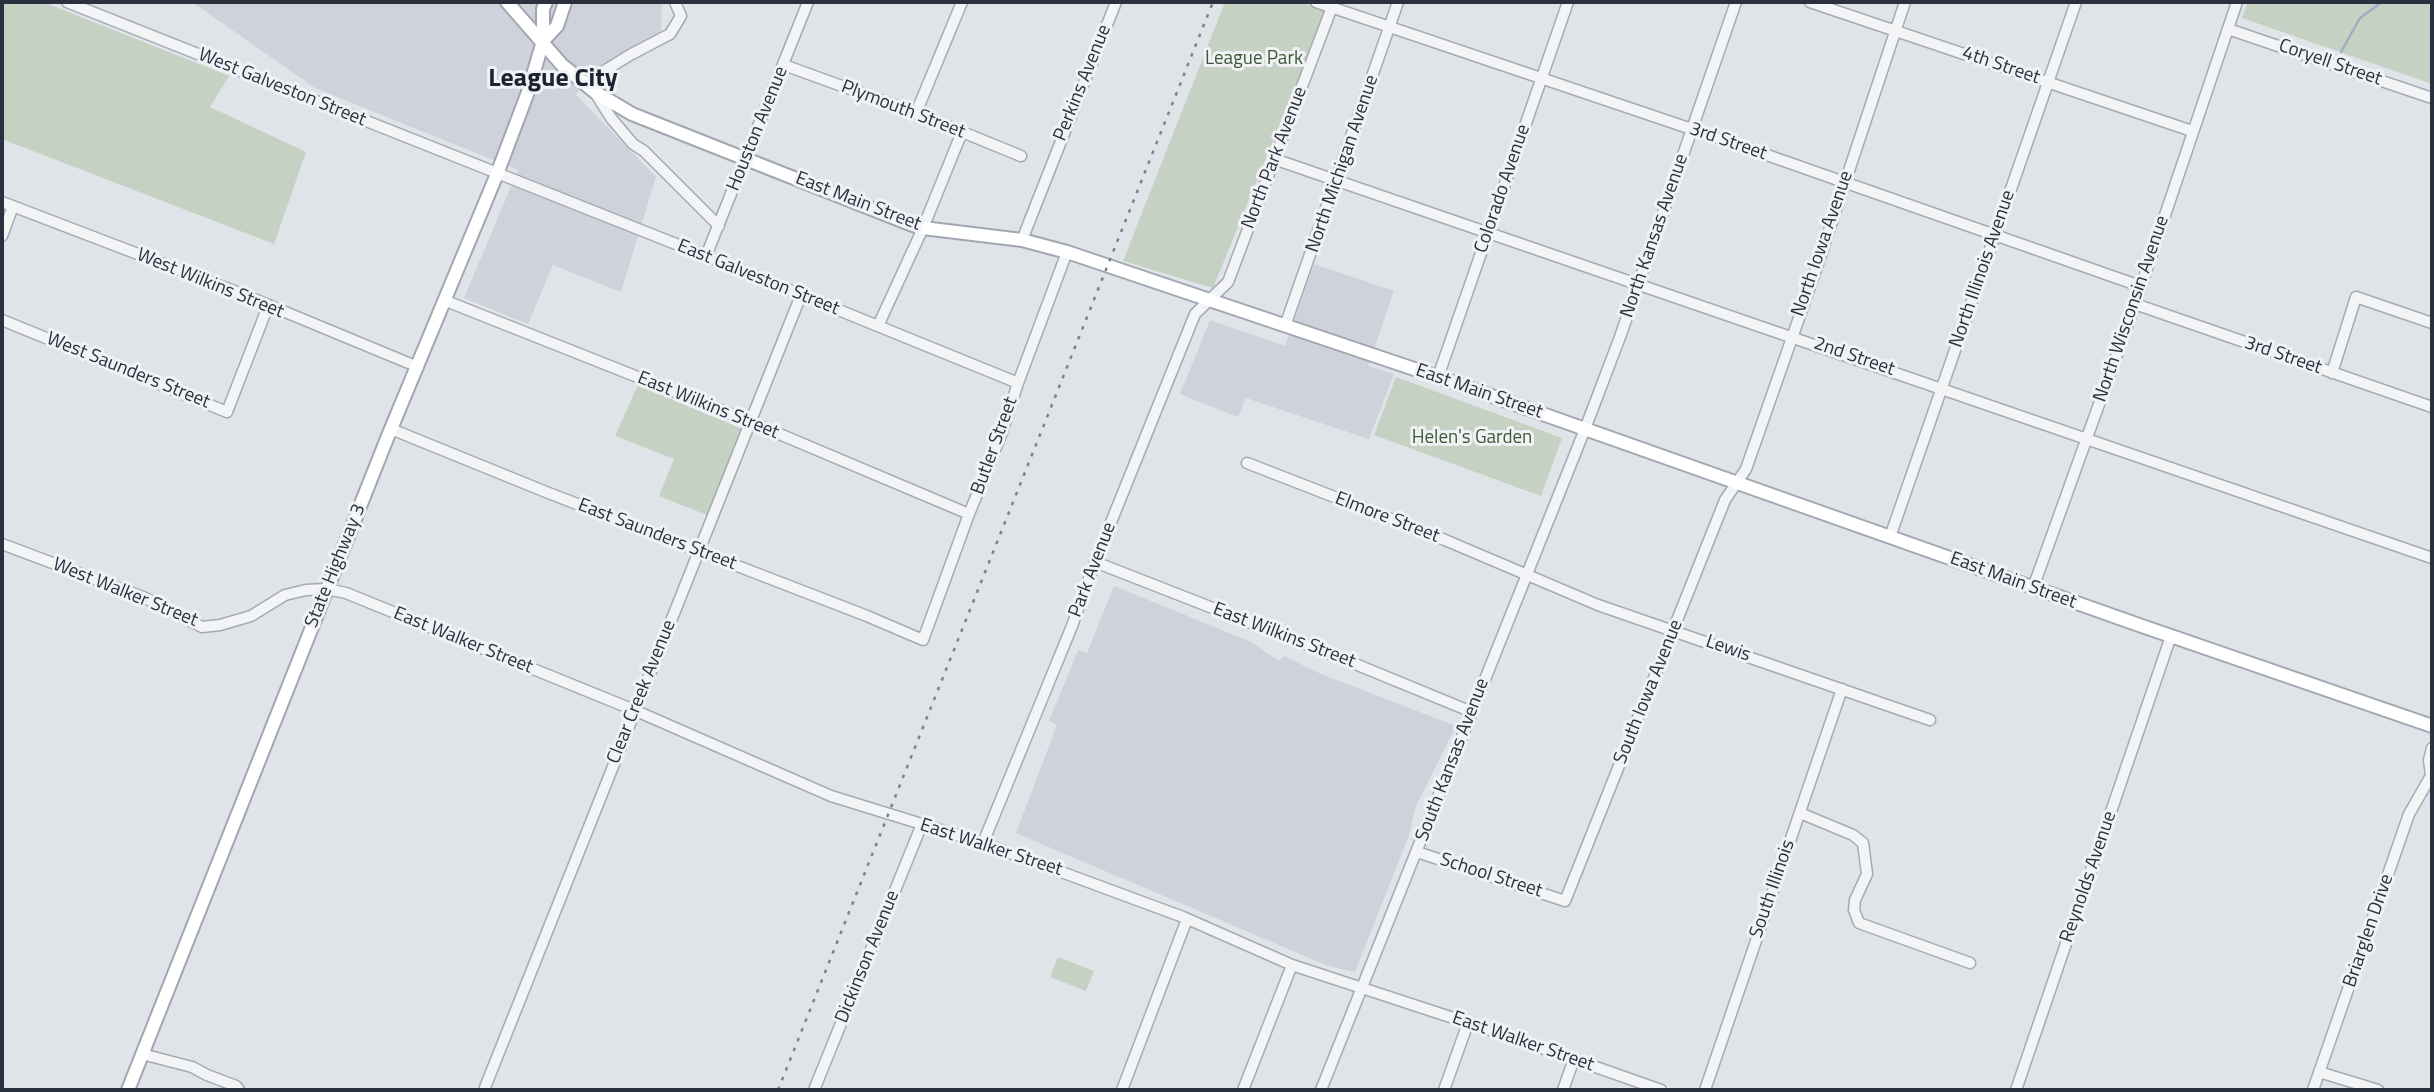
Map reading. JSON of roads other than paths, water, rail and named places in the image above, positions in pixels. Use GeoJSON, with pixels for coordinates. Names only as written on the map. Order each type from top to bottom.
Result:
{"type":"FeatureCollection","features":[{"type":"Feature","properties":{"kind":"main road","name":"East Main Street"},"geometry":{"type":"LineString","coordinates":[[507,2],[562,65],[583,84],[632,114],[923,228],[1022,240],[1067,252],[1438,377],[1736,484],[2432,726]]}},
{"type":"Feature","properties":{"kind":"main road","name":"State Highway 3"},"geometry":{"type":"LineString","coordinates":[[128,1090],[391,429],[497,174],[528,92],[543,41],[546,2]]}},
{"type":"Feature","properties":{"kind":"main road","name":"State Highway 3"},"geometry":{"type":"LineString","coordinates":[[543,41],[557,26],[565,2]]}},
{"type":"Feature","properties":{"kind":"street","name":"West Galveston Street"},"geometry":{"type":"LineString","coordinates":[[67,2],[497,174]]}},
{"type":"Feature","properties":{"kind":"street"},"geometry":{"type":"LineString","coordinates":[[583,84],[670,34],[681,16],[675,2]]}},
{"type":"Feature","properties":{"kind":"street","name":"Houston Avenue"},"geometry":{"type":"LineString","coordinates":[[706,256],[808,2]]}},
{"type":"Feature","properties":{"kind":"street"},"geometry":{"type":"LineString","coordinates":[[916,113],[962,2]]}},
{"type":"Feature","properties":{"kind":"street","name":"Perkins Avenue"},"geometry":{"type":"LineString","coordinates":[[1022,240],[1116,2]]}},
{"type":"Feature","properties":{"kind":"street","name":"3rd Street"},"geometry":{"type":"LineString","coordinates":[[1316,2],[2140,286]]}},
{"type":"Feature","properties":{"kind":"street","name":"North Michigan Avenue"},"geometry":{"type":"LineString","coordinates":[[1285,326],[1398,2]]}},
{"type":"Feature","properties":{"kind":"street","name":"Colorado Avenue"},"geometry":{"type":"LineString","coordinates":[[1438,377],[1568,2]]}},
{"type":"Feature","properties":{"kind":"street","name":"North Kansas Avenue"},"geometry":{"type":"LineString","coordinates":[[1585,429],[1737,2]]}},
{"type":"Feature","properties":{"kind":"street","name":"4th Street"},"geometry":{"type":"LineString","coordinates":[[1810,2],[2192,131]]}},
{"type":"Feature","properties":{"kind":"street","name":"North Iowa Avenue"},"geometry":{"type":"LineString","coordinates":[[1736,484],[1746,468],[1905,2]]}},
{"type":"Feature","properties":{"kind":"street","name":"North Illinois Avenue"},"geometry":{"type":"LineString","coordinates":[[1890,537],[2076,2]]}},
{"type":"Feature","properties":{"kind":"street","name":"North Wisconsin Avenue"},"geometry":{"type":"LineString","coordinates":[[2033,588],[2135,304],[2237,2]]}},
{"type":"Feature","properties":{"kind":"street","name":"North Park Avenue"},"geometry":{"type":"LineString","coordinates":[[1207,301],[1228,282],[1332,7]]}},
{"type":"Feature","properties":{"kind":"street","name":"Coryell Street"},"geometry":{"type":"LineString","coordinates":[[2228,29],[2432,98]]}},
{"type":"Feature","properties":{"kind":"street","name":"Plymouth Street"},"geometry":{"type":"LineString","coordinates":[[784,65],[916,113],[1021,156]]}},
{"type":"Feature","properties":{"kind":"street"},"geometry":{"type":"LineString","coordinates":[[595,92],[611,118],[633,144],[644,151],[719,226]]}},
{"type":"Feature","properties":{"kind":"street"},"geometry":{"type":"LineString","coordinates":[[878,327],[923,228],[962,132]]}},
{"type":"Feature","properties":{"kind":"street","name":"2nd Street"},"geometry":{"type":"LineString","coordinates":[[1274,159],[2432,558]]}},
{"type":"Feature","properties":{"kind":"street","name":"East Galveston Street"},"geometry":{"type":"LineString","coordinates":[[497,174],[1018,383]]}},
{"type":"Feature","properties":{"kind":"street","name":"West Wilkins Street"},"geometry":{"type":"LineString","coordinates":[[2,202],[237,292],[418,367]]}},
{"type":"Feature","properties":{"kind":"street"},"geometry":{"type":"LineString","coordinates":[[2,236],[13,206]]}},
{"type":"Feature","properties":{"kind":"street","name":"Butler Street"},"geometry":{"type":"LineString","coordinates":[[923,640],[1067,252]]}},
{"type":"Feature","properties":{"kind":"street","name":"Clear Creek Avenue"},"geometry":{"type":"LineString","coordinates":[[484,1090],[801,295]]}},
{"type":"Feature","properties":{"kind":"street"},"geometry":{"type":"LineString","coordinates":[[2332,373],[2356,296],[2432,323]]}},
{"type":"Feature","properties":{"kind":"street","name":"East Wilkins Street"},"geometry":{"type":"LineString","coordinates":[[446,300],[751,422],[969,514]]}},
{"type":"Feature","properties":{"kind":"street","name":"Park Avenue"},"geometry":{"type":"LineString","coordinates":[[983,843],[1195,314],[1207,301]]}},
{"type":"Feature","properties":{"kind":"street","name":"3rd Street"},"geometry":{"type":"LineString","coordinates":[[2135,304],[2432,407]]}},
{"type":"Feature","properties":{"kind":"street","name":"West Saunders Street"},"geometry":{"type":"LineString","coordinates":[[2,320],[60,341],[227,412],[268,306]]}},
{"type":"Feature","properties":{"kind":"street","name":"East Saunders Street"},"geometry":{"type":"LineString","coordinates":[[391,429],[867,615],[923,640]]}},
{"type":"Feature","properties":{"kind":"street","name":"South Kansas Avenue"},"geometry":{"type":"LineString","coordinates":[[1321,1090],[1585,429]]}},
{"type":"Feature","properties":{"kind":"street","name":"Elmore Street"},"geometry":{"type":"LineString","coordinates":[[1247,463],[1527,574]]}},
{"type":"Feature","properties":{"kind":"street","name":"South Iowa Avenue"},"geometry":{"type":"LineString","coordinates":[[1565,901],[1725,500],[1736,484]]}},
{"type":"Feature","properties":{"kind":"street","name":"West Walker Street"},"geometry":{"type":"LineString","coordinates":[[2,544],[143,597],[202,627],[251,616],[285,595],[327,589]]}},
{"type":"Feature","properties":{"kind":"street","name":"East Wilkins Street"},"geometry":{"type":"LineString","coordinates":[[1096,562],[1472,712]]}},
{"type":"Feature","properties":{"kind":"street","name":"Lewis"},"geometry":{"type":"LineString","coordinates":[[1527,574],[1598,605],[1930,720]]}},
{"type":"Feature","properties":{"kind":"street","name":"East Walker Street"},"geometry":{"type":"LineString","coordinates":[[327,589],[346,593],[634,710],[831,796],[983,843],[1187,919],[1292,965],[1661,1090]]}},
{"type":"Feature","properties":{"kind":"street","name":"Reynolds Avenue"},"geometry":{"type":"LineString","coordinates":[[2016,1090],[2171,636]]}},
{"type":"Feature","properties":{"kind":"street","name":"South Illinois"},"geometry":{"type":"LineString","coordinates":[[1705,1090],[1842,689]]}},
{"type":"Feature","properties":{"kind":"street","name":"Briarglen Drive"},"geometry":{"type":"LineString","coordinates":[[2313,1090],[2409,814],[2431,774],[2429,760],[2432,748]]}},
{"type":"Feature","properties":{"kind":"street"},"geometry":{"type":"LineString","coordinates":[[1800,813],[1853,835],[1863,844],[1867,874],[1855,900],[1854,910],[1859,923],[1970,962]]}},
{"type":"Feature","properties":{"kind":"street","name":"Dickinson Avenue"},"geometry":{"type":"LineString","coordinates":[[814,1090],[922,824]]}},
{"type":"Feature","properties":{"kind":"street","name":"School Street"},"geometry":{"type":"LineString","coordinates":[[1417,852],[1565,901]]}},
{"type":"Feature","properties":{"kind":"street"},"geometry":{"type":"LineString","coordinates":[[1122,1090],[1187,919]]}},
{"type":"Feature","properties":{"kind":"street"},"geometry":{"type":"LineString","coordinates":[[1243,1090],[1292,965]]}},
{"type":"Feature","properties":{"kind":"street"},"geometry":{"type":"LineString","coordinates":[[1444,1090],[1468,1023]]}},
{"type":"Feature","properties":{"kind":"street"},"geometry":{"type":"LineString","coordinates":[[142,1054],[192,1067],[236,1086],[239,1090]]}},
{"type":"Feature","properties":{"kind":"street"},"geometry":{"type":"LineString","coordinates":[[1563,1090],[1574,1059]]}},
{"type":"Feature","properties":{"kind":"street"},"geometry":{"type":"LineString","coordinates":[[2319,1072],[2378,1090]]}},
{"type":"Feature","properties":{"kind":"waterway"},"geometry":{"type":"LineString","coordinates":[[2341,52],[2360,18],[2382,2]]}},
{"type":"Feature","properties":{"kind":"railway"},"geometry":{"type":"LineString","coordinates":[[778,1090],[1213,2]]}},
{"type":"Feature","properties":{"kind":"district","name":"League City"},"geometry":{"type":"Point","coordinates":[553,80]}},
{"type":"Feature","properties":{"kind":"park label","name":"League Park"},"geometry":{"type":"Point","coordinates":[1254,59]}},
{"type":"Feature","properties":{"kind":"park label","name":"Helen's Garden"},"geometry":{"type":"Point","coordinates":[1472,438]}}]}
